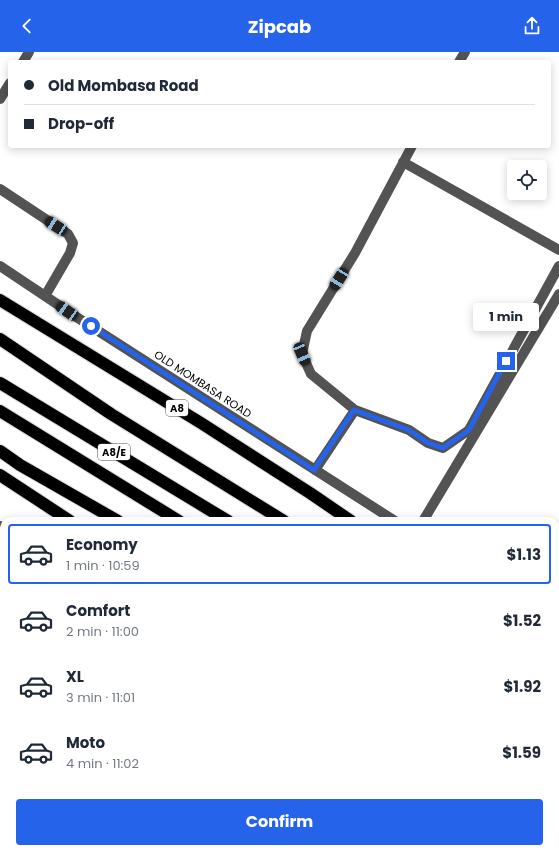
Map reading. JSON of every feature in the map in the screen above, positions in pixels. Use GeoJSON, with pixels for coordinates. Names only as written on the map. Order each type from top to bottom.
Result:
{"type":"FeatureCollection","features":[{"type":"Feature","properties":{"kind":"highway","name":"A8"},"geometry":{"type":"LineString","coordinates":[[0,300],[310,492],[345,517]]}},
{"type":"Feature","properties":{"kind":"highway"},"geometry":{"type":"LineString","coordinates":[[0,339],[111,414],[278,517]]}},
{"type":"Feature","properties":{"kind":"highway","name":"A8/E"},"geometry":{"type":"LineString","coordinates":[[0,383],[221,517]]}},
{"type":"Feature","properties":{"kind":"highway","name":"A8/E"},"geometry":{"type":"LineString","coordinates":[[0,411],[172,517]]}},
{"type":"Feature","properties":{"kind":"highway"},"geometry":{"type":"LineString","coordinates":[[0,451],[20,465],[111,517]]}},
{"type":"Feature","properties":{"kind":"highway"},"geometry":{"type":"LineString","coordinates":[[0,475],[64,517]]}},
{"type":"Feature","properties":{"kind":"street"},"geometry":{"type":"LineString","coordinates":[[0,99],[8,86]]}},
{"type":"Feature","properties":{"kind":"street"},"geometry":{"type":"LineString","coordinates":[[411,148],[355,252],[307,331],[302,354],[311,374],[354,410],[409,430],[428,443],[443,448],[469,430],[559,266]]}},
{"type":"Feature","properties":{"kind":"street"},"geometry":{"type":"LineString","coordinates":[[403,162],[559,250]]}},
{"type":"Feature","properties":{"kind":"street"},"geometry":{"type":"LineString","coordinates":[[0,189],[68,234],[73,243],[70,253],[45,296]]}},
{"type":"Feature","properties":{"kind":"street","name":"OLD MOMBASA ROAD"},"geometry":{"type":"LineString","coordinates":[[0,266],[389,517]]}},
{"type":"Feature","properties":{"kind":"street"},"geometry":{"type":"LineString","coordinates":[[425,517],[559,294]]}},
{"type":"Feature","properties":{"kind":"street"},"geometry":{"type":"LineString","coordinates":[[314,470],[354,410]]}},
{"type":"Feature","properties":{"kind":"route"},"geometry":{"type":"LineString","coordinates":[[91,326],[314,470],[354,410],[409,430],[428,443],[443,448],[469,430],[506,361]]}}]}
